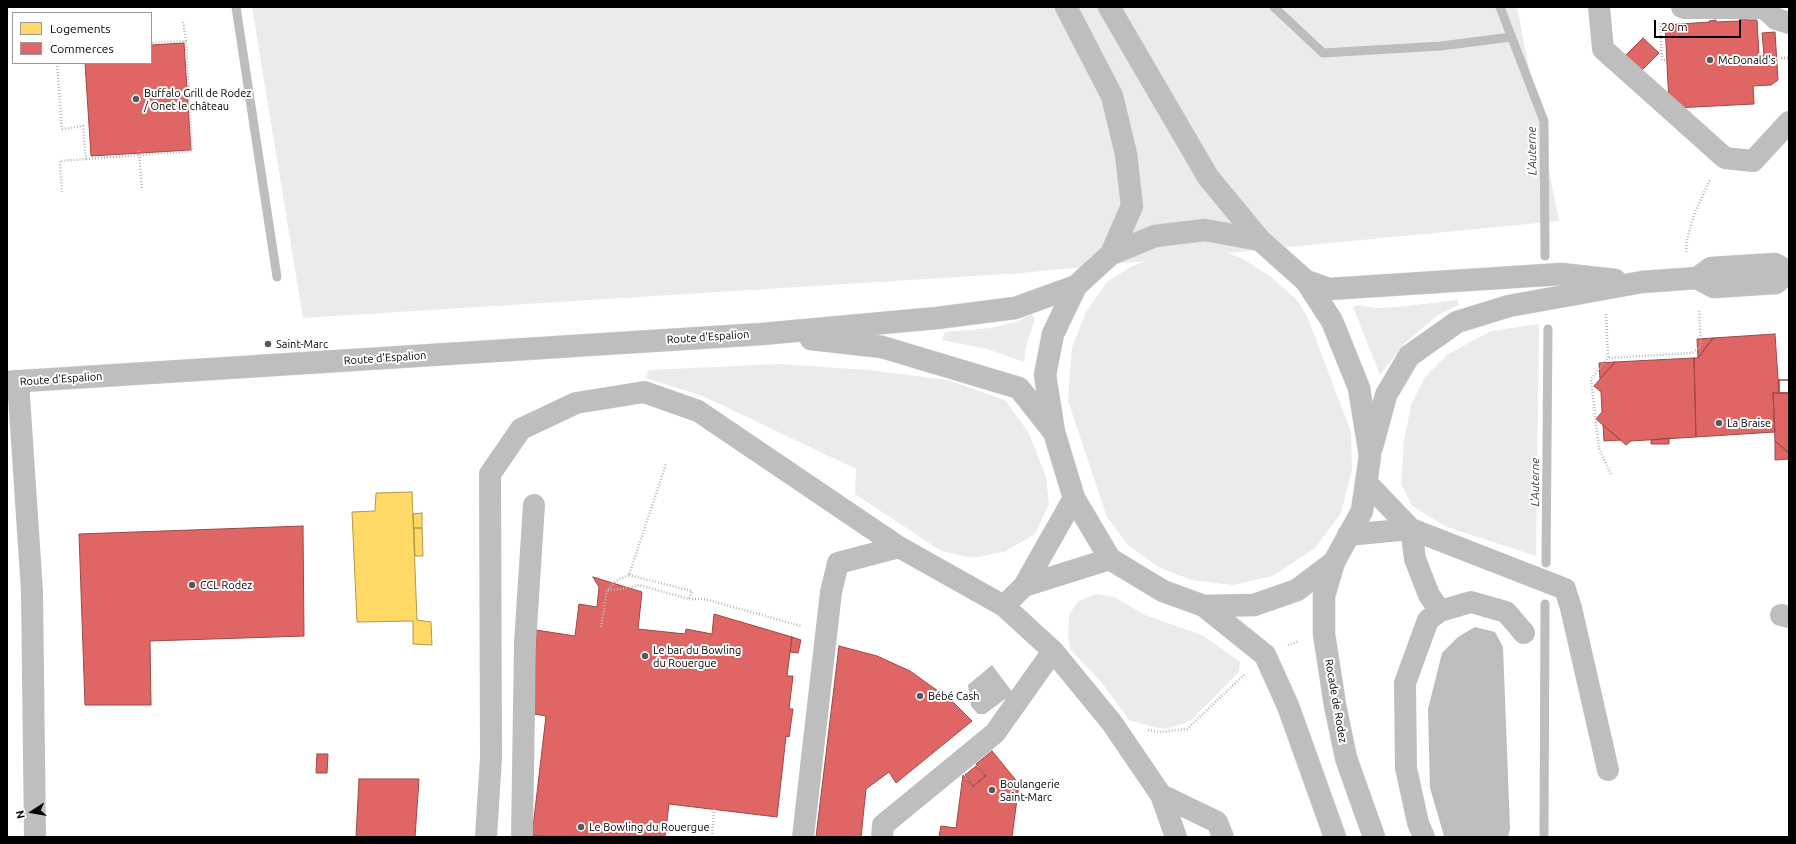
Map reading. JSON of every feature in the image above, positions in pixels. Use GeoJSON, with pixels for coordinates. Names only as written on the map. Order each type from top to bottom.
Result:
{"type":"FeatureCollection","features":[{"type":"Feature","properties":{"kind":"main road"},"geometry":{"type":"LineString","coordinates":[[1066,7],[1112,96],[1126,154],[1132,206],[1112,254]]}},
{"type":"Feature","properties":{"kind":"main road"},"geometry":{"type":"LineString","coordinates":[[1109,7],[1208,177],[1260,240],[1306,281],[1332,320],[1359,388],[1370,456]]}},
{"type":"Feature","properties":{"kind":"main road"},"geometry":{"type":"LineString","coordinates":[[1599,7],[1603,49],[1725,158],[1753,162],[1789,122]]}},
{"type":"Feature","properties":{"kind":"main road"},"geometry":{"type":"LineString","coordinates":[[1683,8],[1764,8],[1776,19],[1789,22]]}},
{"type":"Feature","properties":{"kind":"main road"},"geometry":{"type":"LineString","coordinates":[[1260,240],[1204,230],[1155,236],[1112,254],[1076,286],[1053,334],[1045,375],[1054,432],[1074,498],[1110,559],[1163,591],[1204,606],[1265,655],[1288,706],[1335,837]]}},
{"type":"Feature","properties":{"kind":"main road"},"geometry":{"type":"LineString","coordinates":[[1204,606],[1254,605],[1298,590],[1334,562],[1362,511],[1370,456],[1386,394],[1409,356],[1457,322],[1509,306],[1642,282],[1690,278],[1714,287],[1776,283],[1788,272]]}},
{"type":"Feature","properties":{"kind":"main road"},"geometry":{"type":"LineString","coordinates":[[1306,281],[1329,289],[1561,274],[1642,282]]}},
{"type":"Feature","properties":{"kind":"main road","name":"Route d'Espalion"},"geometry":{"type":"LineString","coordinates":[[12,382],[762,334],[937,318],[1015,308],[1076,286]]}},
{"type":"Feature","properties":{"kind":"main road","name":"Route d'Espalion"},"geometry":{"type":"LineString","coordinates":[[762,334],[882,347],[1019,388],[1054,432]]}},
{"type":"Feature","properties":{"kind":"main road"},"geometry":{"type":"LineString","coordinates":[[12,382],[32,591],[35,837]]}},
{"type":"Feature","properties":{"kind":"main road"},"geometry":{"type":"LineString","coordinates":[[486,837],[491,757],[490,474],[521,429],[576,403],[644,392],[698,411],[899,547],[1004,606],[1053,651],[1112,723],[1161,795],[1176,837]]}},
{"type":"Feature","properties":{"kind":"main road"},"geometry":{"type":"LineString","coordinates":[[1366,482],[1412,529],[1565,589],[1571,608],[1608,770]]}},
{"type":"Feature","properties":{"kind":"main road"},"geometry":{"type":"LineString","coordinates":[[1004,606],[1024,586],[1074,498]]}},
{"type":"Feature","properties":{"kind":"main road"},"geometry":{"type":"LineString","coordinates":[[522,837],[525,643],[534,505]]}},
{"type":"Feature","properties":{"kind":"main road"},"geometry":{"type":"LineString","coordinates":[[1348,535],[1412,529]]}},
{"type":"Feature","properties":{"kind":"main road"},"geometry":{"type":"LineString","coordinates":[[1412,529],[1415,559],[1429,595],[1440,611]]}},
{"type":"Feature","properties":{"kind":"main road"},"geometry":{"type":"LineString","coordinates":[[803,837],[831,592],[838,563],[899,547]]}},
{"type":"Feature","properties":{"kind":"main road"},"geometry":{"type":"LineString","coordinates":[[1024,586],[1110,559]]}},
{"type":"Feature","properties":{"kind":"main road","name":"Rocade de Rodez"},"geometry":{"type":"LineString","coordinates":[[1334,562],[1324,596],[1324,634],[1335,705],[1346,758],[1374,837]]}},
{"type":"Feature","properties":{"kind":"main road"},"geometry":{"type":"LineString","coordinates":[[1424,837],[1418,823],[1406,768],[1405,683],[1428,620],[1440,611],[1471,602],[1506,612],[1524,634]]}},
{"type":"Feature","properties":{"kind":"main road"},"geometry":{"type":"LineString","coordinates":[[882,837],[883,825],[995,734],[1053,651]]}},
{"type":"Feature","properties":{"kind":"main road"},"geometry":{"type":"LineString","coordinates":[[1161,795],[1217,822],[1223,837]]}},
{"type":"Feature","properties":{"kind":"path"},"geometry":{"type":"LineString","coordinates":[[1666,60],[1662,60],[1660,22],[1678,20],[1683,8]]}},
{"type":"Feature","properties":{"kind":"path"},"geometry":{"type":"LineString","coordinates":[[62,192],[60,161],[192,151],[186,41],[182,22]]}},
{"type":"Feature","properties":{"kind":"path"},"geometry":{"type":"LineString","coordinates":[[152,43],[186,41]]}},
{"type":"Feature","properties":{"kind":"path"},"geometry":{"type":"LineString","coordinates":[[1781,58],[1789,58]]}},
{"type":"Feature","properties":{"kind":"path"},"geometry":{"type":"LineString","coordinates":[[57,64],[62,129],[83,126],[86,159]]}},
{"type":"Feature","properties":{"kind":"path"},"geometry":{"type":"LineString","coordinates":[[139,151],[142,190]]}},
{"type":"Feature","properties":{"kind":"path"},"geometry":{"type":"LineString","coordinates":[[1690,278],[1687,239],[1695,212],[1708,183],[1725,158]]}},
{"type":"Feature","properties":{"kind":"path"},"geometry":{"type":"LineString","coordinates":[[1608,358],[1692,353],[1701,346],[1699,304]]}},
{"type":"Feature","properties":{"kind":"path"},"geometry":{"type":"LineString","coordinates":[[1606,312],[1608,358],[1591,379],[1599,449],[1611,474]]}},
{"type":"Feature","properties":{"kind":"path"},"geometry":{"type":"LineString","coordinates":[[629,575],[666,464]]}},
{"type":"Feature","properties":{"kind":"path"},"geometry":{"type":"LineString","coordinates":[[601,627],[607,590],[616,581],[629,575],[692,591],[689,599]]}},
{"type":"Feature","properties":{"kind":"path"},"geometry":{"type":"LineString","coordinates":[[607,590],[622,589],[639,584],[689,599],[704,599],[826,633]]}},
{"type":"Feature","properties":{"kind":"path"},"geometry":{"type":"LineString","coordinates":[[1112,723],[1160,732],[1187,729],[1265,655],[1294,642],[1324,634]]}},
{"type":"Feature","properties":{"kind":"path"},"geometry":{"type":"LineString","coordinates":[[712,837],[714,809]]}},
{"type":"Feature","properties":{"kind":"shaded area"},"geometry":{"type":"Polygon","coordinates":[[[252,7],[1517,7],[1559,221],[1227,253],[1241,258],[1270,276],[1297,300],[1308,318],[1351,432],[1352,470],[1341,513],[1315,548],[1273,576],[1233,585],[1192,580],[1160,568],[1128,545],[1107,517],[1068,401],[1072,348],[1086,312],[1107,282],[1132,266],[1146,261],[1022,273],[303,318],[252,7]]]}},
{"type":"Feature","properties":{"kind":"shaded area"},"geometry":{"type":"Polygon","coordinates":[[[1457,300],[1459,305],[1438,315],[1405,343],[1380,375],[1353,307],[1358,305],[1375,308],[1398,307],[1457,300]]]}},
{"type":"Feature","properties":{"kind":"shaded area"},"geometry":{"type":"Polygon","coordinates":[[[1032,314],[1035,319],[1026,346],[1024,362],[987,349],[942,340],[945,332],[991,328],[1015,322],[1032,314]]]}},
{"type":"Feature","properties":{"kind":"shaded area"},"geometry":{"type":"Polygon","coordinates":[[[1539,324],[1536,556],[1447,527],[1412,506],[1401,484],[1404,441],[1411,405],[1425,377],[1448,354],[1491,331],[1539,324]]]}},
{"type":"Feature","properties":{"kind":"shaded area"},"geometry":{"type":"Polygon","coordinates":[[[779,364],[868,370],[948,380],[1005,400],[1029,433],[1046,477],[1049,504],[1035,534],[1004,552],[972,558],[941,551],[855,494],[856,469],[705,397],[646,378],[649,370],[779,364]]]}},
{"type":"Feature","properties":{"kind":"shaded area"},"geometry":{"type":"Polygon","coordinates":[[[1096,594],[1114,597],[1145,615],[1204,636],[1240,662],[1239,672],[1191,720],[1182,724],[1165,729],[1129,720],[1102,683],[1070,649],[1068,636],[1069,614],[1079,601],[1096,594]]]}},
{"type":"Feature","properties":{"kind":"shaded area"},"geometry":{"type":"Polygon","coordinates":[[[1475,627],[1495,632],[1503,647],[1510,829],[1508,837],[1444,836],[1430,788],[1428,709],[1442,653],[1458,637],[1475,627]]]}},
{"type":"Feature","properties":{"kind":"shaded area"},"geometry":{"type":"Polygon","coordinates":[[[992,665],[1013,693],[985,714],[978,714],[971,706],[968,685],[992,665]]]}},
{"type":"Feature","properties":{"kind":"building: Logements"},"geometry":{"type":"Polygon","coordinates":[[[412,492],[417,620],[431,622],[432,645],[413,644],[413,621],[357,622],[352,512],[375,511],[376,493],[412,492]]]}},
{"type":"Feature","properties":{"kind":"building: Logements"},"geometry":{"type":"Polygon","coordinates":[[[422,513],[422,528],[414,528],[413,514],[422,513]]]}},
{"type":"Feature","properties":{"kind":"building: Logements"},"geometry":{"type":"Polygon","coordinates":[[[414,528],[422,528],[423,556],[415,556],[414,528]]]}},
{"type":"Feature","properties":{"kind":"building: Commerces"},"geometry":{"type":"Polygon","coordinates":[[[1746,18],[1746,20],[1757,20],[1759,56],[1764,55],[1762,33],[1775,32],[1778,80],[1771,85],[1753,86],[1754,104],[1674,108],[1669,103],[1665,25],[1710,22],[1709,21],[1716,20],[1716,22],[1740,21],[1740,19],[1746,18]]]}},
{"type":"Feature","properties":{"kind":"building: Commerces"},"geometry":{"type":"Polygon","coordinates":[[[1643,38],[1659,53],[1642,70],[1626,55],[1643,38]]]}},
{"type":"Feature","properties":{"kind":"building: Commerces"},"geometry":{"type":"Polygon","coordinates":[[[184,43],[191,150],[91,156],[85,64],[152,64],[152,45],[184,43]]]}},
{"type":"Feature","properties":{"kind":"building: Commerces"},"geometry":{"type":"Polygon","coordinates":[[[1775,334],[1779,393],[1773,393],[1775,432],[1696,437],[1694,358],[1698,358],[1713,338],[1775,334]]]}},
{"type":"Feature","properties":{"kind":"building: Commerces"},"geometry":{"type":"Polygon","coordinates":[[[1713,338],[1698,358],[1697,339],[1713,338]]]}},
{"type":"Feature","properties":{"kind":"building: Commerces"},"geometry":{"type":"Polygon","coordinates":[[[1694,358],[1696,437],[1631,441],[1626,445],[1596,419],[1602,412],[1601,392],[1594,386],[1615,362],[1694,358]]]}},
{"type":"Feature","properties":{"kind":"building: Commerces"},"geometry":{"type":"Polygon","coordinates":[[[1615,362],[1600,379],[1599,363],[1615,362]]]}},
{"type":"Feature","properties":{"kind":"building: Commerces"},"geometry":{"type":"Polygon","coordinates":[[[1779,380],[1789,380],[1789,393],[1779,393],[1779,380]]]}},
{"type":"Feature","properties":{"kind":"building: Commerces"},"geometry":{"type":"Polygon","coordinates":[[[1779,380],[1789,380],[1789,393],[1779,393],[1779,380]]]}},
{"type":"Feature","properties":{"kind":"building: Commerces"},"geometry":{"type":"Polygon","coordinates":[[[1773,393],[1789,393],[1789,453],[1775,441],[1773,393]]]}},
{"type":"Feature","properties":{"kind":"building: Commerces"},"geometry":{"type":"Polygon","coordinates":[[[1603,425],[1621,440],[1604,441],[1603,425]]]}},
{"type":"Feature","properties":{"kind":"building: Commerces"},"geometry":{"type":"Polygon","coordinates":[[[1669,438],[1669,444],[1651,444],[1651,440],[1669,438]]]}},
{"type":"Feature","properties":{"kind":"building: Commerces"},"geometry":{"type":"Polygon","coordinates":[[[1775,441],[1789,453],[1789,459],[1775,460],[1775,441]]]}},
{"type":"Feature","properties":{"kind":"building: Commerces","name":"CCL Rodez"},"geometry":{"type":"Polygon","coordinates":[[[303,526],[304,636],[150,641],[151,705],[85,705],[79,534],[303,526]]]}},
{"type":"Feature","properties":{"kind":"building: Commerces"},"geometry":{"type":"Polygon","coordinates":[[[593,577],[642,592],[638,629],[685,634],[686,629],[712,634],[714,614],[792,637],[787,676],[793,676],[789,709],[793,709],[789,737],[786,736],[777,817],[669,804],[665,837],[532,836],[546,716],[534,714],[536,630],[575,636],[579,604],[597,607],[599,587],[593,577]]]}},
{"type":"Feature","properties":{"kind":"building: Commerces"},"geometry":{"type":"Polygon","coordinates":[[[792,637],[801,640],[798,653],[790,652],[792,637]]]}},
{"type":"Feature","properties":{"kind":"building: Commerces"},"geometry":{"type":"Polygon","coordinates":[[[839,646],[877,656],[910,671],[952,701],[972,721],[896,783],[889,772],[866,789],[861,837],[816,837],[839,646]]]}},
{"type":"Feature","properties":{"kind":"building: Commerces"},"geometry":{"type":"Polygon","coordinates":[[[992,751],[1019,784],[1012,837],[939,837],[941,826],[956,828],[963,775],[973,787],[986,776],[976,764],[992,751]]]}},
{"type":"Feature","properties":{"kind":"building: Commerces"},"geometry":{"type":"Polygon","coordinates":[[[317,754],[328,754],[327,773],[316,773],[317,754]]]}},
{"type":"Feature","properties":{"kind":"building: Commerces"},"geometry":{"type":"Polygon","coordinates":[[[976,766],[985,776],[973,786],[965,775],[976,766]]]}},
{"type":"Feature","properties":{"kind":"building: Commerces"},"geometry":{"type":"Polygon","coordinates":[[[359,779],[419,779],[415,837],[356,837],[359,779]]]}},
{"type":"Feature","properties":{"kind":"waterway"},"geometry":{"type":"LineString","coordinates":[[236,7],[277,277]]}},
{"type":"Feature","properties":{"kind":"waterway"},"geometry":{"type":"LineString","coordinates":[[1274,7],[1323,53],[1441,46],[1511,37]]}},
{"type":"Feature","properties":{"kind":"waterway","name":"L'Auterne"},"geometry":{"type":"LineString","coordinates":[[1500,7],[1544,121],[1545,256]]}},
{"type":"Feature","properties":{"kind":"waterway","name":"L'Auterne"},"geometry":{"type":"LineString","coordinates":[[1546,563],[1548,329]]}},
{"type":"Feature","properties":{"kind":"waterway","name":"L'Auterne"},"geometry":{"type":"LineString","coordinates":[[1544,837],[1545,604]]}},
{"type":"Feature","properties":{"kind":"place","name":"McDonald's"},"geometry":{"type":"Point","coordinates":[1710,60]}},
{"type":"Feature","properties":{"kind":"place","name":"Buffalo Grill de Rodez / Onet le château"},"geometry":{"type":"Point","coordinates":[136,99]}},
{"type":"Feature","properties":{"kind":"place","name":"Saint-Marc"},"geometry":{"type":"Point","coordinates":[268,344]}},
{"type":"Feature","properties":{"kind":"place","name":"La Braise"},"geometry":{"type":"Point","coordinates":[1719,423]}},
{"type":"Feature","properties":{"kind":"place","name":"CCL Rodez"},"geometry":{"type":"Point","coordinates":[192,585]}},
{"type":"Feature","properties":{"kind":"place","name":"Le bar du Bowling du Rouergue"},"geometry":{"type":"Point","coordinates":[645,656]}},
{"type":"Feature","properties":{"kind":"place","name":"Bébé Cash"},"geometry":{"type":"Point","coordinates":[920,696]}},
{"type":"Feature","properties":{"kind":"place","name":"Boulangerie Saint-Marc"},"geometry":{"type":"Point","coordinates":[992,790]}},
{"type":"Feature","properties":{"kind":"place","name":"Le Bowling du Rouergue"},"geometry":{"type":"Point","coordinates":[581,827]}}]}
